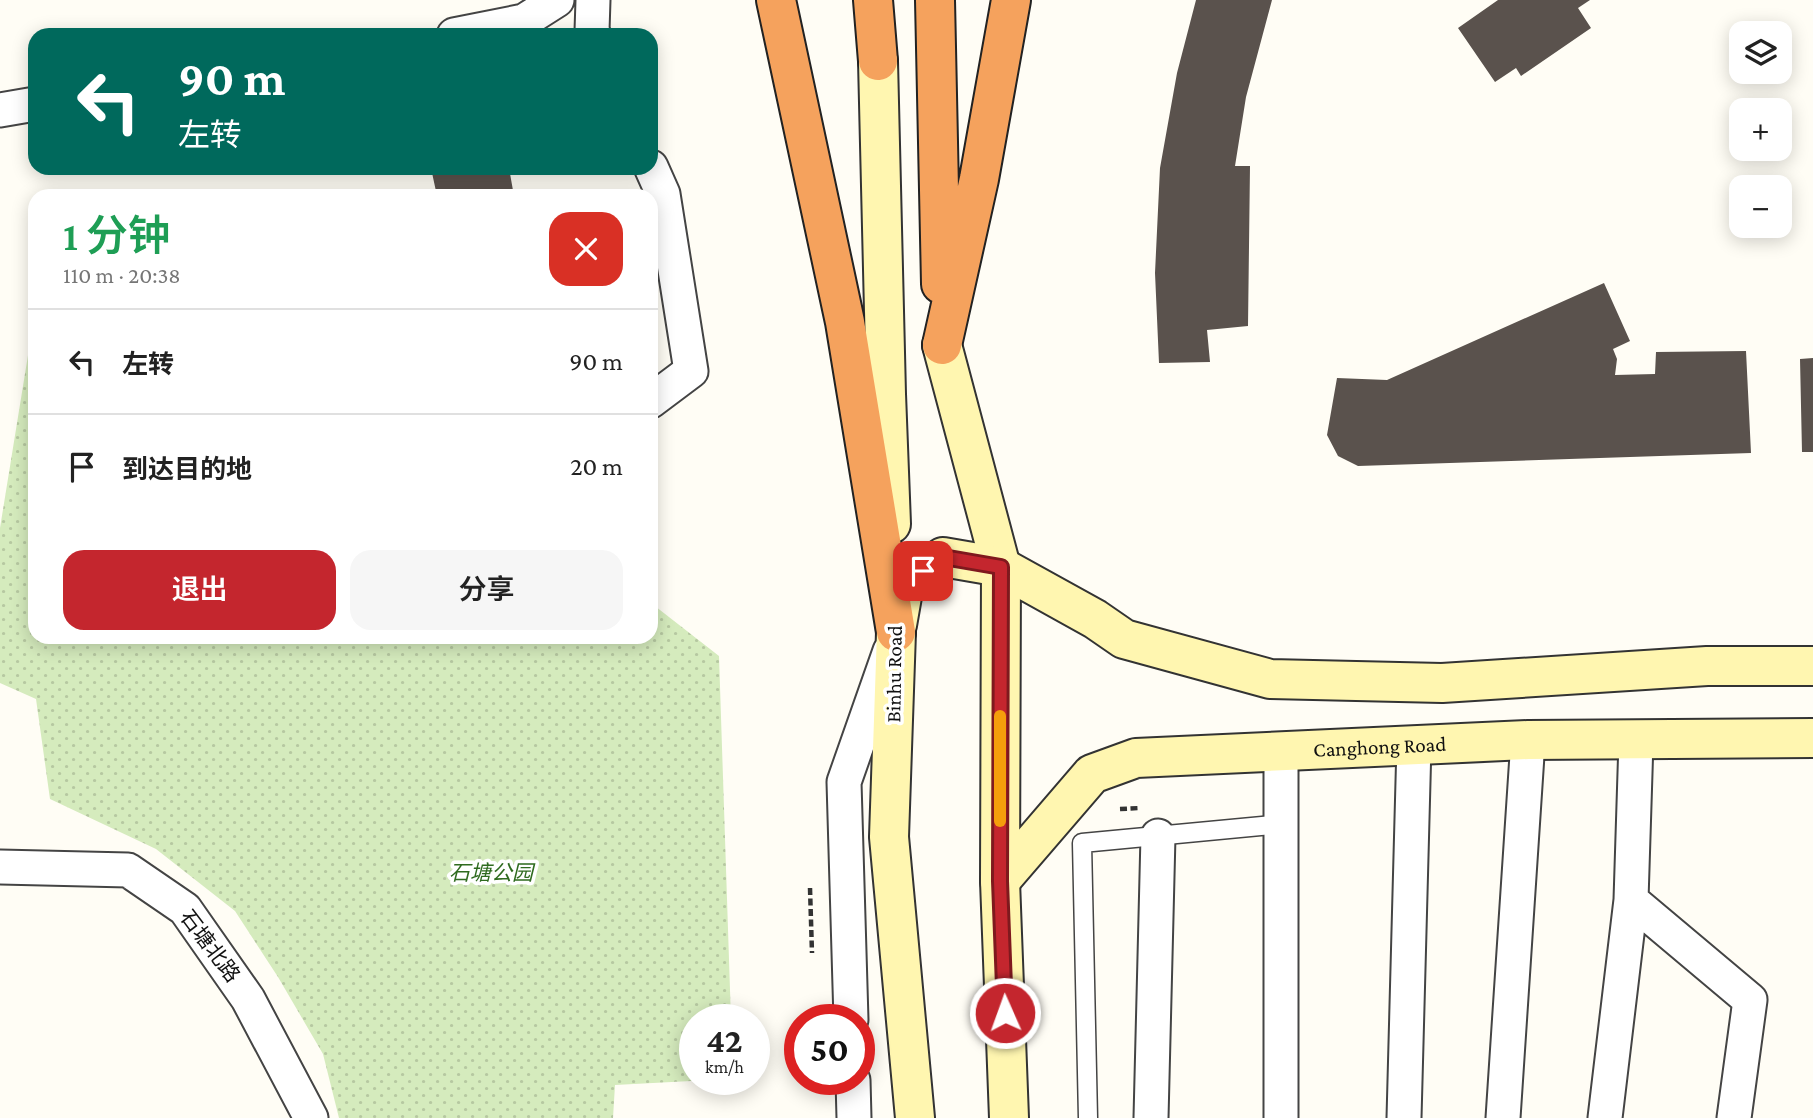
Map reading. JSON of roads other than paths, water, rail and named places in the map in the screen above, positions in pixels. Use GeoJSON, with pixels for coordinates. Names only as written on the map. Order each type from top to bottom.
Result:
{"type":"FeatureCollection","features":[{"type":"Feature","properties":{"kind":"highway"},"geometry":{"type":"LineString","coordinates":[[776,0],[845,322],[896,632]]}},
{"type":"Feature","properties":{"kind":"highway"},"geometry":{"type":"LineString","coordinates":[[873,0],[878,61]]}},
{"type":"Feature","properties":{"kind":"highway"},"geometry":{"type":"LineString","coordinates":[[935,0],[942,345]]}},
{"type":"Feature","properties":{"kind":"highway"},"geometry":{"type":"LineString","coordinates":[[942,345],[979,179],[1011,0]]}},
{"type":"Feature","properties":{"kind":"main road","name":"Binhu Road"},"geometry":{"type":"LineString","coordinates":[[878,61],[886,394],[896,632],[889,837],[915,1118]]}},
{"type":"Feature","properties":{"kind":"main road"},"geometry":{"type":"LineString","coordinates":[[942,345],[1001,567],[1000,881],[1009,1118]]}},
{"type":"Feature","properties":{"kind":"main road"},"geometry":{"type":"LineString","coordinates":[[896,632],[904,585],[943,557],[1001,567],[1095,619],[1124,639],[1270,679],[1442,683],[1707,666],[1813,666]]}},
{"type":"Feature","properties":{"kind":"main road","name":"Canghong Road"},"geometry":{"type":"LineString","coordinates":[[1000,881],[1092,774],[1136,758],[1528,740],[1813,738]]}},
{"type":"Feature","properties":{"kind":"street"},"geometry":{"type":"LineString","coordinates":[[489,28],[524,21],[557,0]]}},
{"type":"Feature","properties":{"kind":"street"},"geometry":{"type":"LineString","coordinates":[[592,28],[593,0]]}},
{"type":"Feature","properties":{"kind":"street"},"geometry":{"type":"LineString","coordinates":[[0,110],[28,105]]}},
{"type":"Feature","properties":{"kind":"street"},"geometry":{"type":"LineString","coordinates":[[655,175],[663,194],[691,371],[658,396]]}},
{"type":"Feature","properties":{"kind":"street"},"geometry":{"type":"LineString","coordinates":[[851,1004],[844,782],[896,632]]}},
{"type":"Feature","properties":{"kind":"street"},"geometry":{"type":"LineString","coordinates":[[1503,1118],[1528,740]]}},
{"type":"Feature","properties":{"kind":"street"},"geometry":{"type":"LineString","coordinates":[[1605,1118],[1631,900],[1636,741]]}},
{"type":"Feature","properties":{"kind":"street"},"geometry":{"type":"LineString","coordinates":[[1404,1118],[1414,744]]}},
{"type":"Feature","properties":{"kind":"street"},"geometry":{"type":"LineString","coordinates":[[1281,750],[1282,1118]]}},
{"type":"Feature","properties":{"kind":"street"},"geometry":{"type":"LineString","coordinates":[[1152,1118],[1158,836]]}},
{"type":"Feature","properties":{"kind":"street","name":"石塘北路"},"geometry":{"type":"LineString","coordinates":[[0,867],[128,870],[186,909],[248,999],[311,1118]]}},
{"type":"Feature","properties":{"kind":"street"},"geometry":{"type":"LineString","coordinates":[[1631,900],[1750,1000],[1734,1118]]}},
{"type":"Feature","properties":{"kind":"street"},"geometry":{"type":"LineString","coordinates":[[853,1095],[854,1118]]}},
{"type":"Feature","properties":{"kind":"lane"},"geometry":{"type":"LineString","coordinates":[[1088,1118],[1082,843],[1282,824]]}},
{"type":"Feature","properties":{"kind":"park label","name":"石塘公园"},"geometry":{"type":"Point","coordinates":[491,873]}}]}
